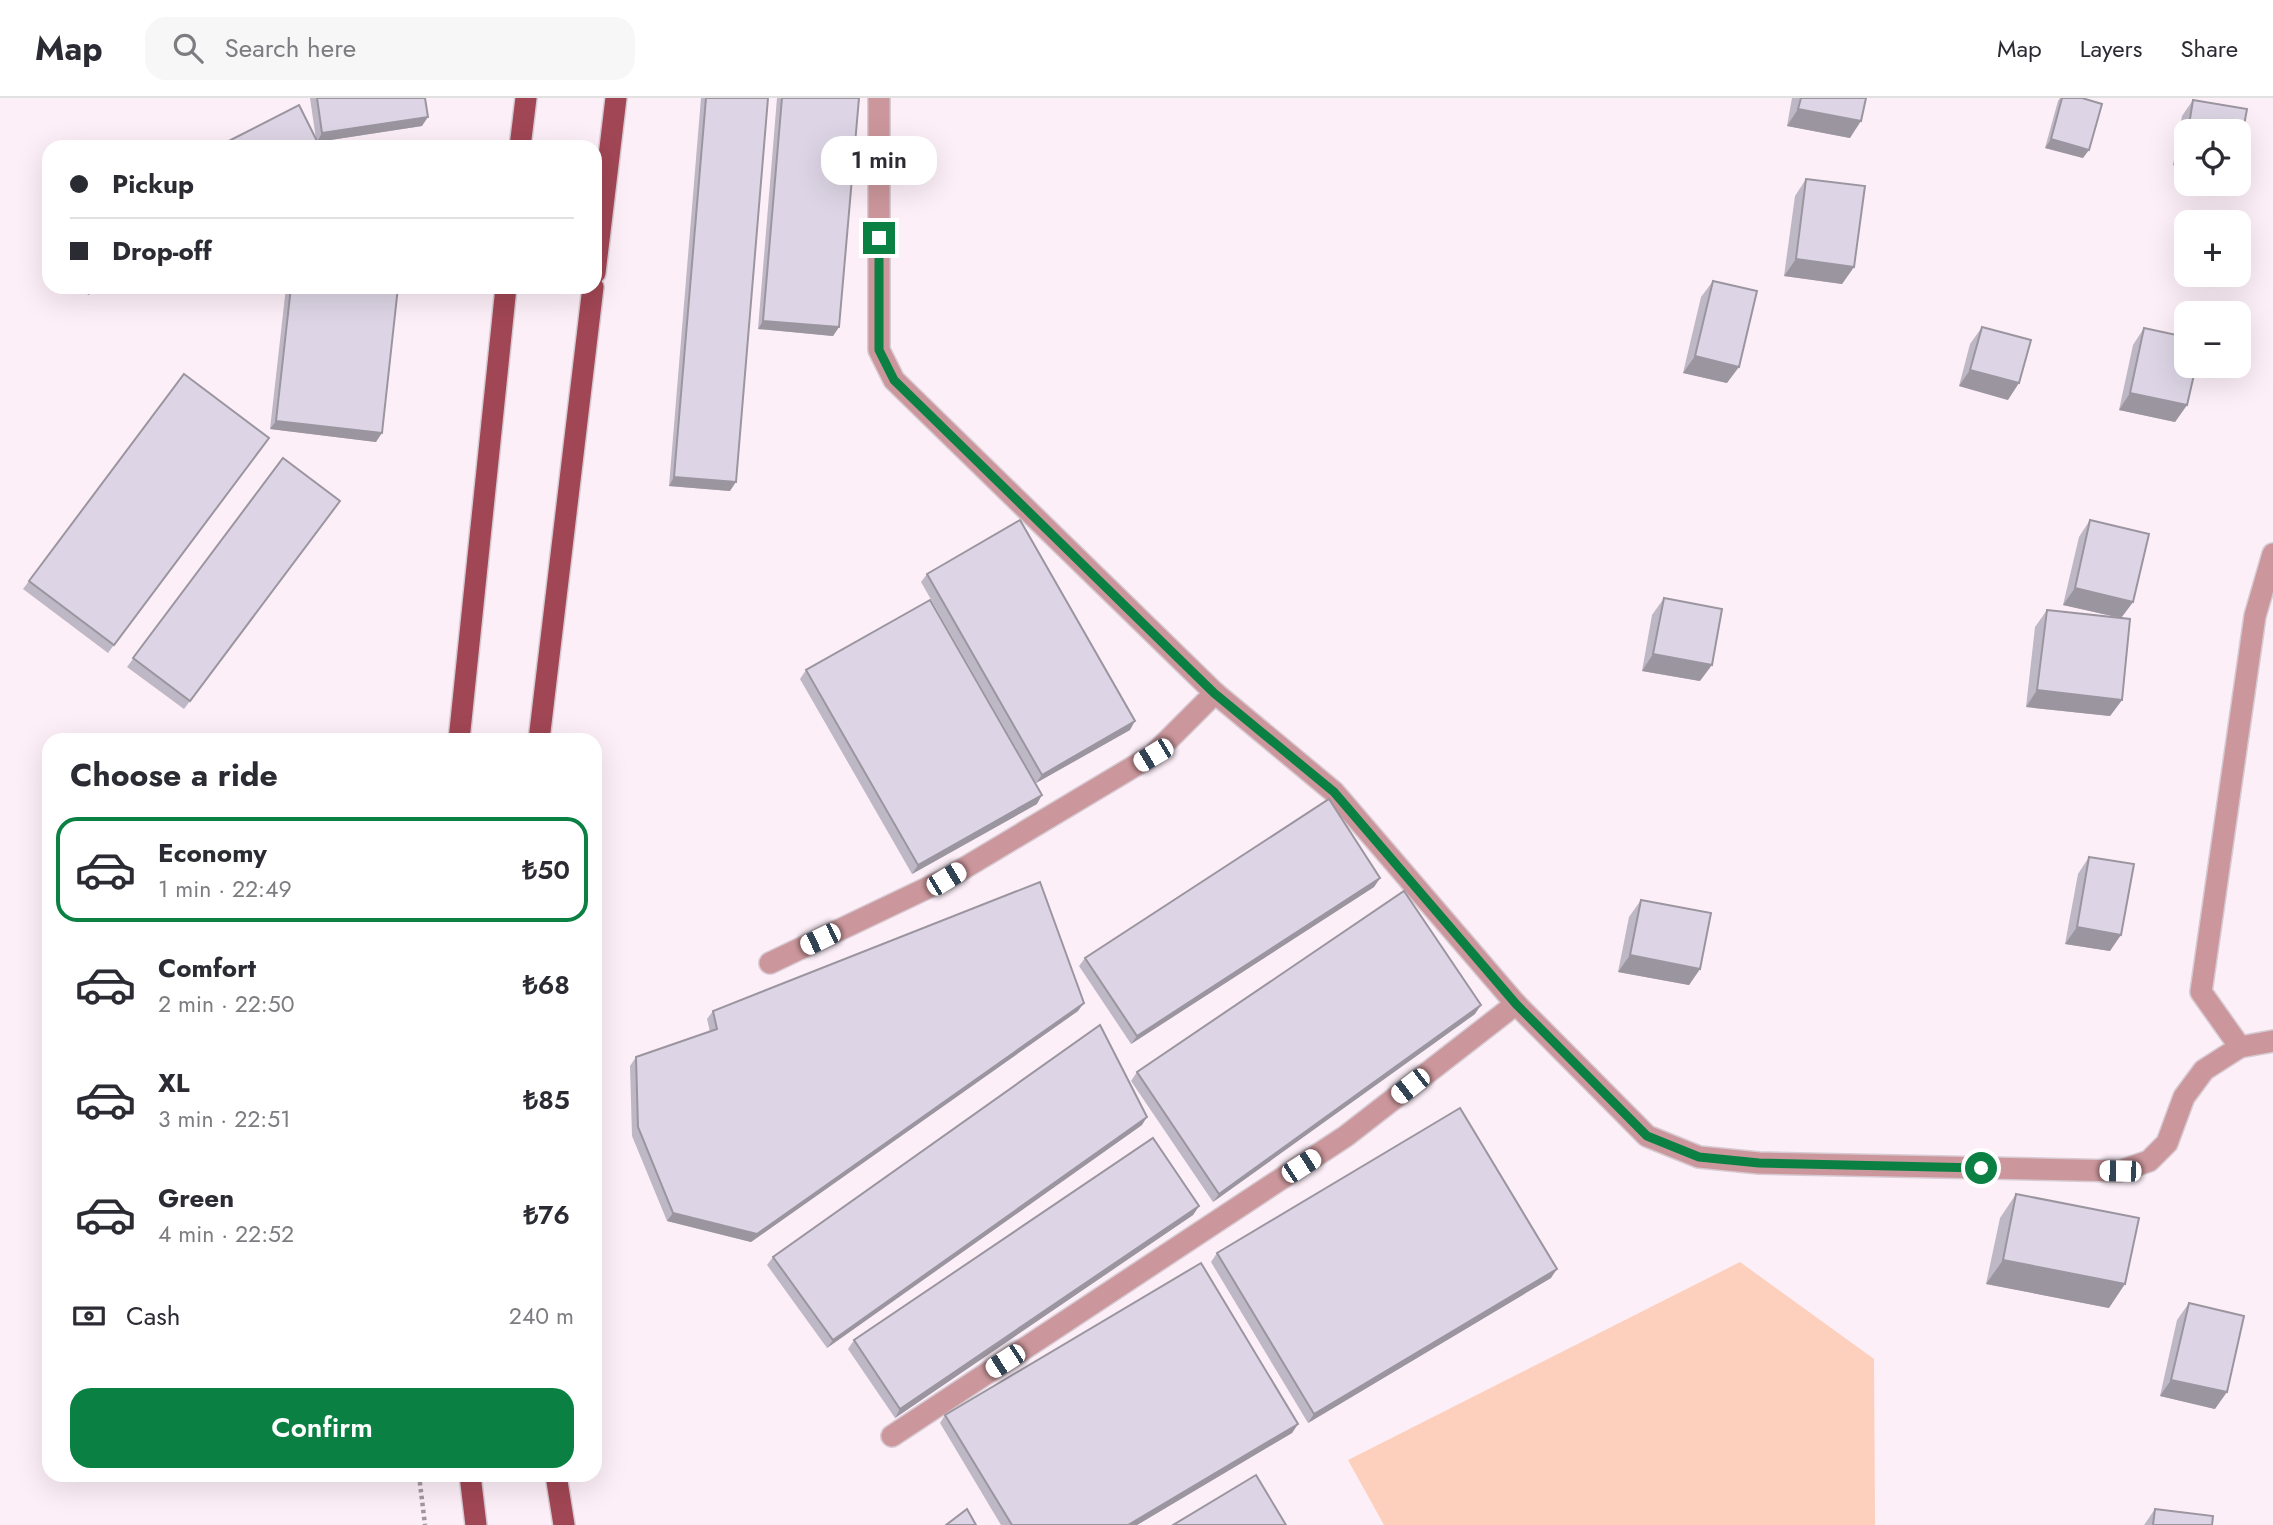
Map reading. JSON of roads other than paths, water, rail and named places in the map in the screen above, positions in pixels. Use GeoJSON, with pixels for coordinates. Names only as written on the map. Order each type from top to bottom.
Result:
{"type":"FeatureCollection","features":[{"type":"Feature","properties":{"kind":"main road"},"geometry":{"type":"LineString","coordinates":[[521,140],[526,98]]}},
{"type":"Feature","properties":{"kind":"main road"},"geometry":{"type":"LineString","coordinates":[[602,215],[616,98]]}},
{"type":"Feature","properties":{"kind":"main road"},"geometry":{"type":"LineString","coordinates":[[460,733],[505,294]]}},
{"type":"Feature","properties":{"kind":"main road"},"geometry":{"type":"LineString","coordinates":[[540,733],[592,294]]}},
{"type":"Feature","properties":{"kind":"main road"},"geometry":{"type":"LineString","coordinates":[[471,1482],[476,1525]]}},
{"type":"Feature","properties":{"kind":"main road"},"geometry":{"type":"LineString","coordinates":[[557,1482],[564,1525]]}},
{"type":"Feature","properties":{"kind":"street"},"geometry":{"type":"LineString","coordinates":[[879,98],[879,350],[894,380],[1214,693],[1334,792],[1516,1004],[1647,1136],[1699,1157],[1759,1163],[2120,1171],[2149,1161],[2167,1143],[2184,1097],[2204,1070],[2240,1047],[2273,1041]]}},
{"type":"Feature","properties":{"kind":"street"},"geometry":{"type":"LineString","coordinates":[[2240,1047],[2201,992],[2273,554]]}},
{"type":"Feature","properties":{"kind":"street"},"geometry":{"type":"LineString","coordinates":[[770,963],[946,879],[1153,755],[1214,693]]}},
{"type":"Feature","properties":{"kind":"street"},"geometry":{"type":"LineString","coordinates":[[892,1436],[1346,1136],[1516,1004]]}}]}
